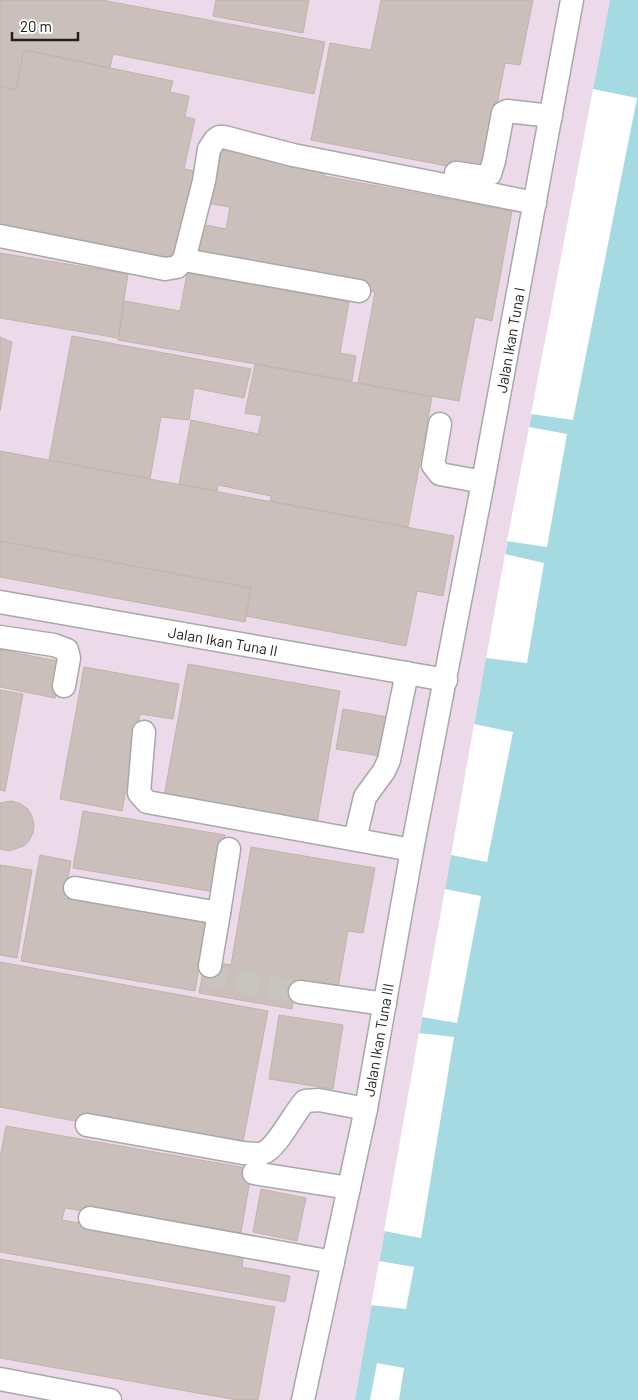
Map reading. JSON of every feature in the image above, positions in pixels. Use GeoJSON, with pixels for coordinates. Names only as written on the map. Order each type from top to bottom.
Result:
{"type":"FeatureCollection","features":[{"type":"Feature","properties":{"kind":"lane","name":"Jalan Ikan Tuna I"},"geometry":{"type":"LineString","coordinates":[[446,680],[572,0]]}},
{"type":"Feature","properties":{"kind":"lane"},"geometry":{"type":"LineString","coordinates":[[314,147],[484,177],[490,174],[494,161],[503,113],[507,110],[514,110],[551,116]]}},
{"type":"Feature","properties":{"kind":"lane"},"geometry":{"type":"LineString","coordinates":[[0,236],[165,269],[177,267],[184,260],[204,181],[209,149],[211,144],[219,137],[293,154],[535,203]]}},
{"type":"Feature","properties":{"kind":"lane"},"geometry":{"type":"LineString","coordinates":[[184,260],[359,291]]}},
{"type":"Feature","properties":{"kind":"lane"},"geometry":{"type":"LineString","coordinates":[[440,424],[433,465],[440,474],[483,482]]}},
{"type":"Feature","properties":{"kind":"lane","name":"Jalan Ikan Tuna II"},"geometry":{"type":"LineString","coordinates":[[0,602],[446,680]]}},
{"type":"Feature","properties":{"kind":"lane"},"geometry":{"type":"LineString","coordinates":[[0,637],[54,645],[67,650],[69,658],[64,686]]}},
{"type":"Feature","properties":{"kind":"lane"},"geometry":{"type":"LineString","coordinates":[[355,839],[365,797],[384,771],[388,760],[407,673]]}},
{"type":"Feature","properties":{"kind":"lane","name":"Jalan Ikan Tuna III"},"geometry":{"type":"LineString","coordinates":[[304,1400],[366,1109],[412,850],[446,680]]}},
{"type":"Feature","properties":{"kind":"lane"},"geometry":{"type":"LineString","coordinates":[[144,732],[139,793],[147,802],[412,850]]}},
{"type":"Feature","properties":{"kind":"lane"},"geometry":{"type":"LineString","coordinates":[[210,966],[229,849]]}},
{"type":"Feature","properties":{"kind":"lane"},"geometry":{"type":"LineString","coordinates":[[75,888],[219,913]]}},
{"type":"Feature","properties":{"kind":"lane"},"geometry":{"type":"LineString","coordinates":[[300,992],[385,1004]]}},
{"type":"Feature","properties":{"kind":"lane"},"geometry":{"type":"LineString","coordinates":[[87,1125],[243,1153],[262,1154],[273,1146],[305,1101],[319,1100],[366,1109]]}},
{"type":"Feature","properties":{"kind":"lane"},"geometry":{"type":"LineString","coordinates":[[254,1173],[349,1188]]}},
{"type":"Feature","properties":{"kind":"lane"},"geometry":{"type":"LineString","coordinates":[[90,1218],[333,1262]]}},
{"type":"Feature","properties":{"kind":"lane"},"geometry":{"type":"LineString","coordinates":[[0,1380],[21,1391],[110,1400]]}},
{"type":"Feature","properties":{"kind":"shaded area"},"geometry":{"type":"Polygon","coordinates":[[[0,0],[610,0],[486,658],[355,1400],[0,1400],[0,0]]]}},
{"type":"Feature","properties":{"kind":"water"},"geometry":{"type":"Polygon","coordinates":[[[610,0],[638,0],[638,1400],[355,1400],[486,658],[610,0]]]}},
{"type":"Feature","properties":{"kind":"pier"},"geometry":{"type":"Polygon","coordinates":[[[593,89],[637,98],[573,420],[531,414],[593,89]]]}},
{"type":"Feature","properties":{"kind":"pier"},"geometry":{"type":"Polygon","coordinates":[[[529,427],[567,434],[547,547],[507,541],[529,427]]]}},
{"type":"Feature","properties":{"kind":"pier"},"geometry":{"type":"Polygon","coordinates":[[[505,554],[544,563],[527,663],[486,658],[505,554]]]}},
{"type":"Feature","properties":{"kind":"pier"},"geometry":{"type":"Polygon","coordinates":[[[474,724],[513,732],[487,862],[451,855],[474,724]]]}},
{"type":"Feature","properties":{"kind":"pier"},"geometry":{"type":"Polygon","coordinates":[[[445,889],[481,896],[457,1023],[422,1017],[445,889]]]}},
{"type":"Feature","properties":{"kind":"pier"},"geometry":{"type":"Polygon","coordinates":[[[419,1033],[454,1037],[421,1238],[384,1231],[419,1033]]]}},
{"type":"Feature","properties":{"kind":"pier"},"geometry":{"type":"Polygon","coordinates":[[[379,1261],[414,1267],[406,1309],[371,1305],[379,1261]]]}},
{"type":"Feature","properties":{"kind":"pier"},"geometry":{"type":"Polygon","coordinates":[[[377,1363],[404,1368],[399,1400],[370,1400],[377,1363]]]}},
{"type":"Feature","properties":{"kind":"building"},"geometry":{"type":"Polygon","coordinates":[[[0,0],[102,0],[325,42],[314,94],[113,54],[110,68],[24,50],[16,90],[0,86],[0,0]]]}},
{"type":"Feature","properties":{"kind":"building"},"geometry":{"type":"Polygon","coordinates":[[[216,0],[309,0],[303,33],[213,16],[216,0]]]}},
{"type":"Feature","properties":{"kind":"building"},"geometry":{"type":"Polygon","coordinates":[[[381,0],[533,0],[520,65],[505,63],[484,173],[311,140],[330,43],[371,50],[381,0]]]}},
{"type":"Feature","properties":{"kind":"building"},"geometry":{"type":"Polygon","coordinates":[[[24,50],[173,81],[170,92],[189,96],[185,117],[195,119],[184,169],[200,172],[184,251],[175,249],[171,266],[0,231],[0,86],[16,90],[24,50]]]}},
{"type":"Feature","properties":{"kind":"building"},"geometry":{"type":"Polygon","coordinates":[[[221,150],[325,169],[324,176],[512,211],[492,321],[475,317],[459,401],[358,383],[375,292],[193,259],[200,224],[226,229],[230,207],[211,204],[221,150]]]}},
{"type":"Feature","properties":{"kind":"building"},"geometry":{"type":"Polygon","coordinates":[[[0,253],[128,274],[118,338],[0,318],[0,253]]]}},
{"type":"Feature","properties":{"kind":"building"},"geometry":{"type":"Polygon","coordinates":[[[187,273],[349,302],[340,353],[356,356],[352,381],[118,340],[125,301],[180,311],[187,273]]]}},
{"type":"Feature","properties":{"kind":"building"},"geometry":{"type":"Polygon","coordinates":[[[72,336],[251,369],[244,398],[194,388],[189,420],[161,417],[150,479],[49,460],[72,336]]]}},
{"type":"Feature","properties":{"kind":"building"},"geometry":{"type":"Polygon","coordinates":[[[0,337],[12,342],[0,411],[0,337]]]}},
{"type":"Feature","properties":{"kind":"building"},"geometry":{"type":"Polygon","coordinates":[[[255,364],[432,397],[408,527],[270,501],[271,496],[218,485],[217,491],[179,484],[191,420],[258,434],[262,416],[245,413],[255,364]]]}},
{"type":"Feature","properties":{"kind":"building"},"geometry":{"type":"Polygon","coordinates":[[[0,451],[454,536],[443,596],[417,591],[406,646],[246,616],[251,588],[0,541],[0,451]]]}},
{"type":"Feature","properties":{"kind":"building"},"geometry":{"type":"Polygon","coordinates":[[[0,541],[251,588],[245,622],[0,577],[0,541]]]}},
{"type":"Feature","properties":{"kind":"building"},"geometry":{"type":"Polygon","coordinates":[[[0,650],[63,662],[55,698],[0,687],[0,650]]]}},
{"type":"Feature","properties":{"kind":"building"},"geometry":{"type":"Polygon","coordinates":[[[188,664],[340,691],[316,829],[163,802],[188,664]]]}},
{"type":"Feature","properties":{"kind":"building"},"geometry":{"type":"Polygon","coordinates":[[[84,667],[179,684],[173,719],[140,714],[122,811],[60,799],[84,667]]]}},
{"type":"Feature","properties":{"kind":"building"},"geometry":{"type":"Polygon","coordinates":[[[0,690],[23,694],[5,791],[0,790],[0,690]]]}},
{"type":"Feature","properties":{"kind":"building"},"geometry":{"type":"Polygon","coordinates":[[[343,709],[393,718],[386,757],[336,749],[343,709]]]}},
{"type":"Feature","properties":{"kind":"building"},"geometry":{"type":"Polygon","coordinates":[[[12,801],[28,809],[34,825],[29,841],[24,846],[9,851],[0,849],[0,803],[12,801]]]}},
{"type":"Feature","properties":{"kind":"building"},"geometry":{"type":"Polygon","coordinates":[[[83,811],[225,835],[215,892],[73,868],[83,811]]]}},
{"type":"Feature","properties":{"kind":"building"},"geometry":{"type":"Polygon","coordinates":[[[251,847],[375,868],[363,933],[348,931],[337,993],[296,986],[292,1009],[199,993],[205,961],[231,965],[251,847]]]}},
{"type":"Feature","properties":{"kind":"building"},"geometry":{"type":"Polygon","coordinates":[[[40,855],[71,861],[64,898],[207,922],[195,991],[21,961],[40,855]]]}},
{"type":"Feature","properties":{"kind":"building"},"geometry":{"type":"Polygon","coordinates":[[[0,865],[32,870],[17,958],[0,955],[0,865]]]}},
{"type":"Feature","properties":{"kind":"building"},"geometry":{"type":"Polygon","coordinates":[[[0,962],[268,1011],[241,1152],[0,1107],[0,962]]]}},
{"type":"Feature","properties":{"kind":"building"},"geometry":{"type":"Polygon","coordinates":[[[279,1015],[343,1025],[333,1089],[269,1079],[279,1015]]]}},
{"type":"Feature","properties":{"kind":"building"},"geometry":{"type":"Polygon","coordinates":[[[6,1126],[252,1169],[240,1238],[65,1208],[62,1220],[244,1252],[242,1267],[290,1276],[285,1302],[0,1252],[0,1158],[6,1126]]]}},
{"type":"Feature","properties":{"kind":"building"},"geometry":{"type":"Polygon","coordinates":[[[261,1189],[306,1198],[297,1241],[253,1232],[261,1189]]]}},
{"type":"Feature","properties":{"kind":"building"},"geometry":{"type":"Polygon","coordinates":[[[0,1259],[275,1307],[258,1400],[237,1400],[0,1358],[0,1259]]]}},
{"type":"Feature","properties":{"kind":"tunnel"},"geometry":{"type":"LineString","coordinates":[[210,966],[214,974],[220,978],[300,992]]}}]}
